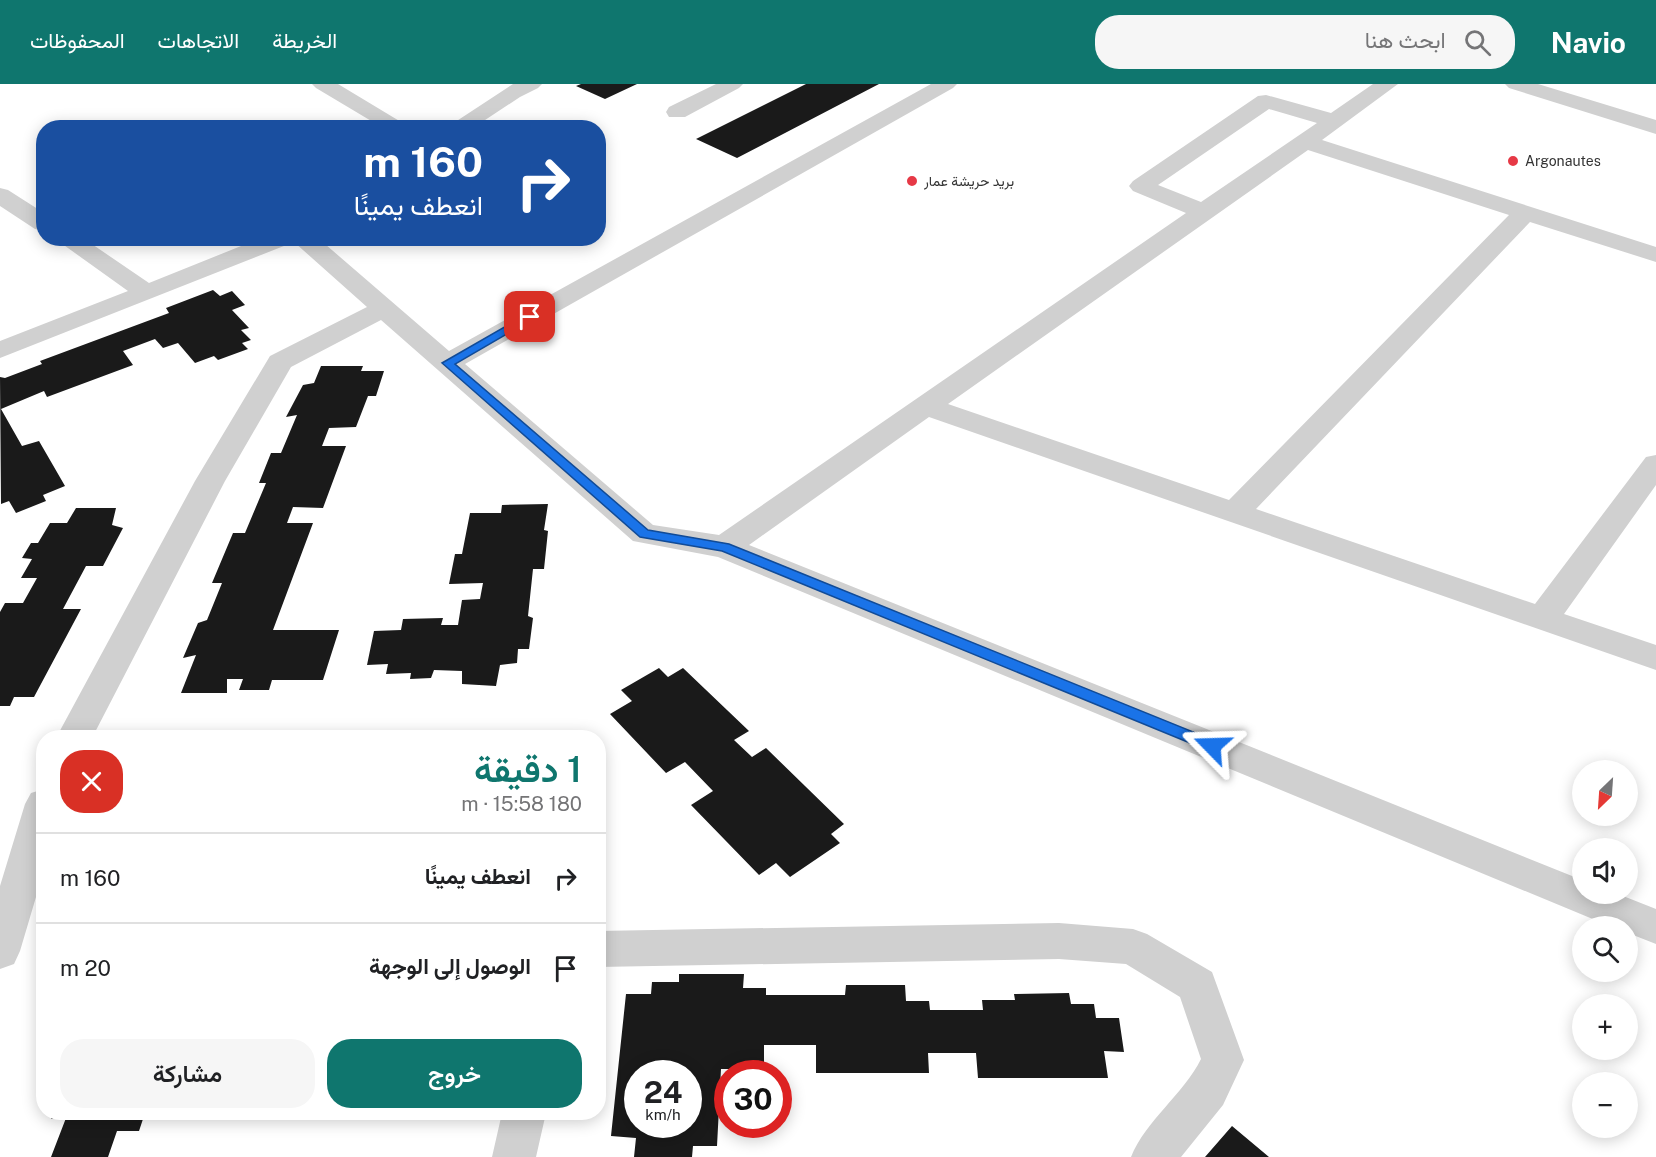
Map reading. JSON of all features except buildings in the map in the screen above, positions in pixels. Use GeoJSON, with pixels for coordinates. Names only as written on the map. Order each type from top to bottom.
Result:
{"type":"FeatureCollection","features":[{"type":"Feature","properties":{"kind":"street"},"geometry":{"type":"LineString","coordinates":[[322,84],[386,120]]}},
{"type":"Feature","properties":{"kind":"street"},"geometry":{"type":"LineString","coordinates":[[469,120],[512,92],[531,84]]}},
{"type":"Feature","properties":{"kind":"street"},"geometry":{"type":"LineString","coordinates":[[677,112],[732,84]]}},
{"type":"Feature","properties":{"kind":"street"},"geometry":{"type":"LineString","coordinates":[[447,363],[946,84]]}},
{"type":"Feature","properties":{"kind":"street"},"geometry":{"type":"LineString","coordinates":[[724,547],[1387,84]]}},
{"type":"Feature","properties":{"kind":"street"},"geometry":{"type":"LineString","coordinates":[[1516,84],[1656,127]]}},
{"type":"Feature","properties":{"kind":"street"},"geometry":{"type":"LineString","coordinates":[[1204,212],[1141,186],[1266,101],[1334,121]]}},
{"type":"Feature","properties":{"kind":"street"},"geometry":{"type":"LineString","coordinates":[[1304,141],[1656,255]]}},
{"type":"Feature","properties":{"kind":"street"},"geometry":{"type":"LineString","coordinates":[[0,195],[36,219]]}},
{"type":"Feature","properties":{"kind":"street"},"geometry":{"type":"LineString","coordinates":[[1234,513],[1525,213]]}},
{"type":"Feature","properties":{"kind":"street"},"geometry":{"type":"LineString","coordinates":[[78,246],[147,293]]}},
{"type":"Feature","properties":{"kind":"street"},"geometry":{"type":"LineString","coordinates":[[0,350],[264,246]]}},
{"type":"Feature","properties":{"kind":"street"},"geometry":{"type":"LineString","coordinates":[[312,246],[644,534],[724,547],[1656,927]]}},
{"type":"Feature","properties":{"kind":"street"},"geometry":{"type":"LineString","coordinates":[[78,730],[210,482],[280,362],[349,324],[384,309]]}},
{"type":"Feature","properties":{"kind":"street"},"geometry":{"type":"LineString","coordinates":[[925,406],[1656,658]]}},
{"type":"Feature","properties":{"kind":"street"},"geometry":{"type":"LineString","coordinates":[[1542,619],[1656,464]]}},
{"type":"Feature","properties":{"kind":"street"},"geometry":{"type":"LineString","coordinates":[[0,951],[36,831]]}},
{"type":"Feature","properties":{"kind":"street"},"geometry":{"type":"LineString","coordinates":[[606,949],[1059,941],[1133,947],[1197,985],[1223,1060],[1208,1090],[1153,1157]]}},
{"type":"Feature","properties":{"kind":"street"},"geometry":{"type":"LineString","coordinates":[[514,1157],[522,1120]]}},
{"type":"Feature","properties":{"kind":"place","name":"Argonautes"},"geometry":{"type":"Point","coordinates":[1513,161]}},
{"type":"Feature","properties":{"kind":"place","name":"بريد حريشة عمار"},"geometry":{"type":"Point","coordinates":[912,181]}},
{"type":"Feature","properties":{"kind":"route"},"geometry":{"type":"LineString","coordinates":[[530,317],[447,363],[644,534],[724,547],[1212,746]]}}]}
